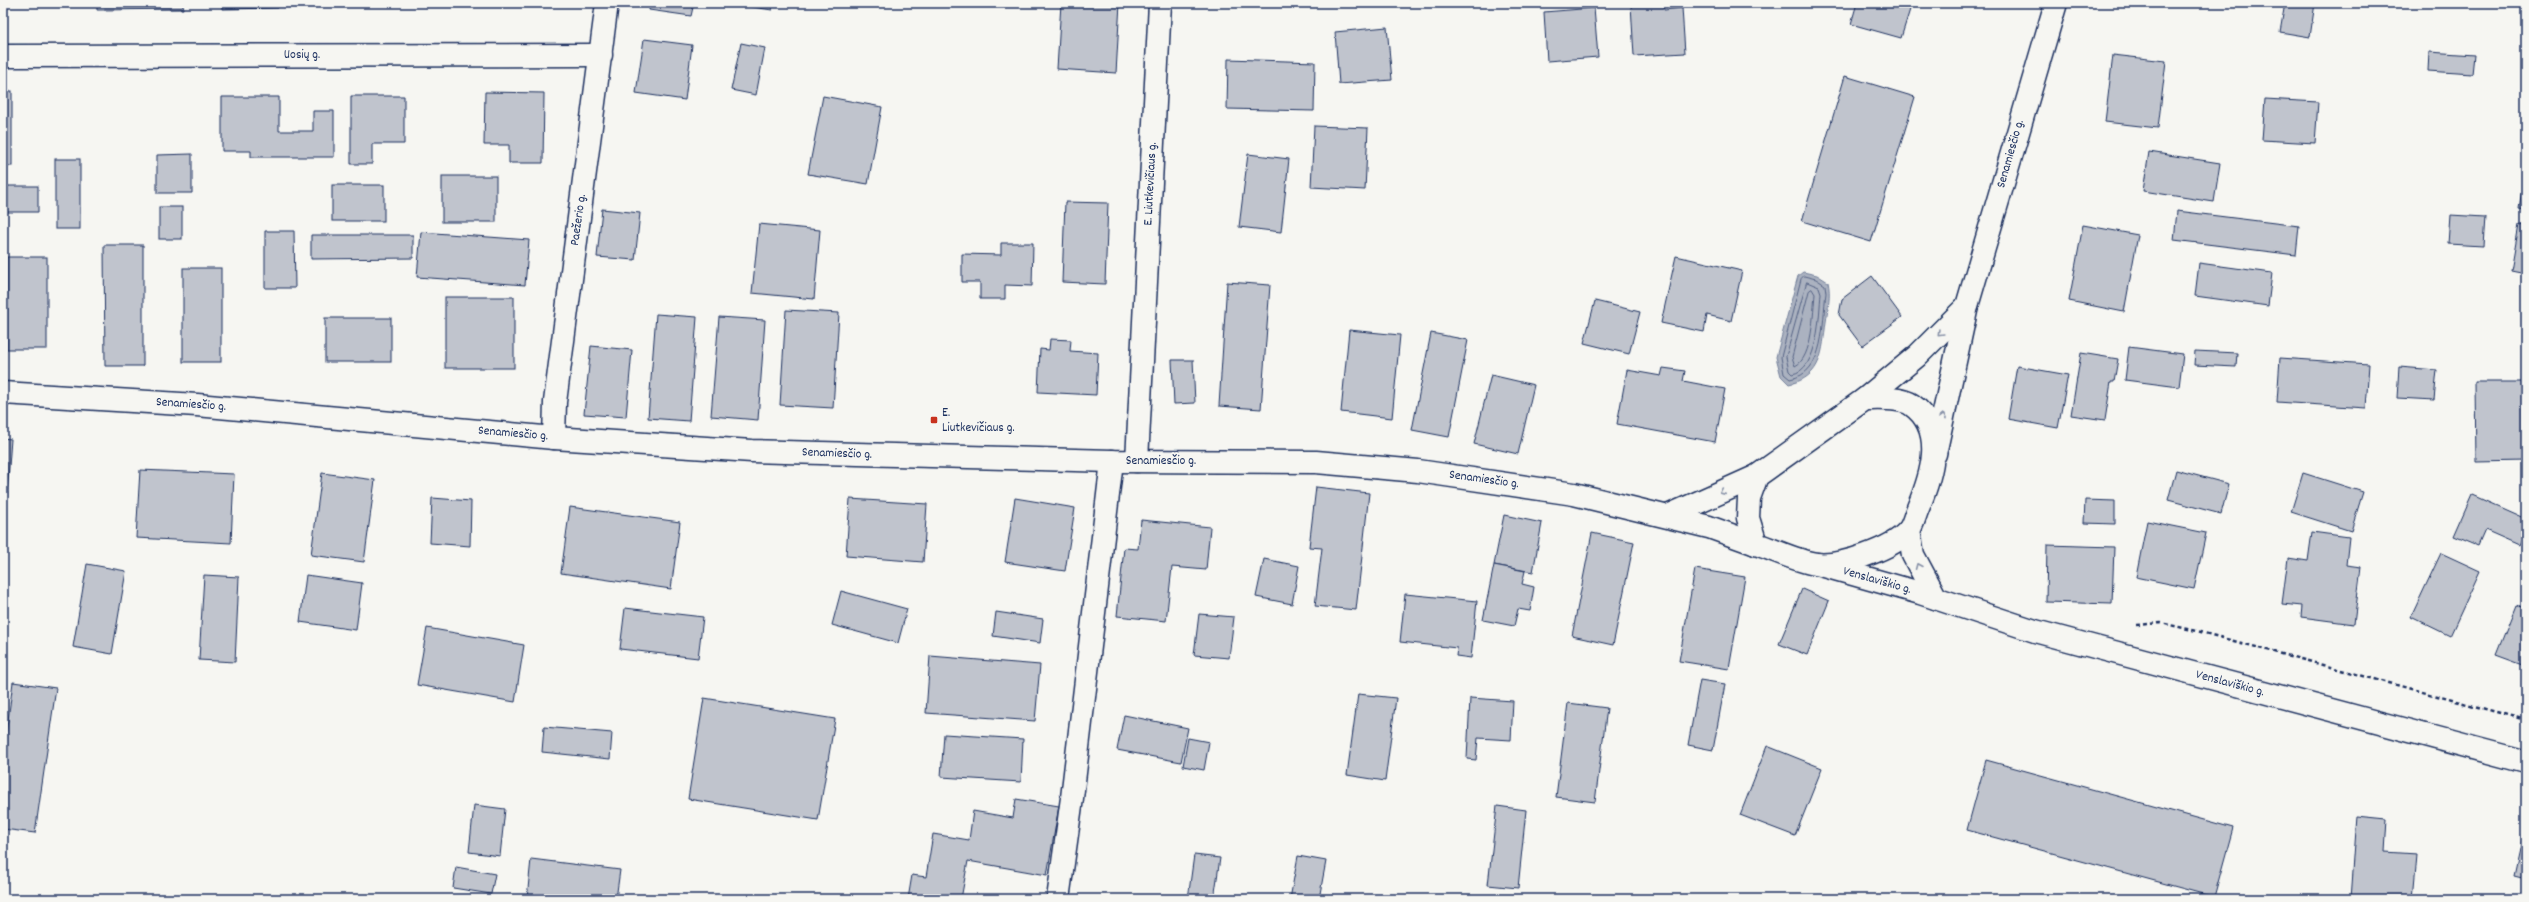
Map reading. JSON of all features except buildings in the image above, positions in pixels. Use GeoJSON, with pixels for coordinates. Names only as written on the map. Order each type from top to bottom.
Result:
{"type":"FeatureCollection","features":[{"type":"Feature","properties":{"kind":"main road","name":"Paežerio g."},"geometry":{"type":"LineString","coordinates":[[554,438],[555,402],[607,3]]}},
{"type":"Feature","properties":{"kind":"main road","name":"E. Liutkevičiaus g."},"geometry":{"type":"LineString","coordinates":[[1137,460],[1160,3]]}},
{"type":"Feature","properties":{"kind":"main road","name":"Senamiesčio g."},"geometry":{"type":"LineString","coordinates":[[1909,530],[1929,482],[1967,306],[2056,3]]}},
{"type":"Feature","properties":{"kind":"main road","name":"Uosių g."},"geometry":{"type":"LineString","coordinates":[[3,56],[601,55]]}},
{"type":"Feature","properties":{"kind":"main road","name":"Senamiesčio g."},"geometry":{"type":"LineString","coordinates":[[1757,476],[1864,399],[1917,356],[1967,306]]}},
{"type":"Feature","properties":{"kind":"main road","name":"Senamiesčio g."},"geometry":{"type":"LineString","coordinates":[[3,393],[197,405],[554,438],[752,451],[1112,461],[1316,462],[1418,471],[1574,494],[1709,527],[1756,544]]}},
{"type":"Feature","properties":{"kind":"main road"},"geometry":{"type":"LineString","coordinates":[[1864,399],[1896,400],[1911,404],[1921,413],[1927,424],[1935,454]]}},
{"type":"Feature","properties":{"kind":"main road"},"geometry":{"type":"LineString","coordinates":[[1058,899],[1072,798],[1112,461]]}},
{"type":"Feature","properties":{"kind":"main road"},"geometry":{"type":"LineString","coordinates":[[1668,516],[1757,476]]}},
{"type":"Feature","properties":{"kind":"main road"},"geometry":{"type":"LineString","coordinates":[[1756,544],[1748,518],[1749,498],[1757,476]]}},
{"type":"Feature","properties":{"kind":"main road"},"geometry":{"type":"LineString","coordinates":[[1817,564],[1850,560],[1870,554],[1889,545],[1909,530]]}},
{"type":"Feature","properties":{"kind":"main road","name":"Venslaviškio g."},"geometry":{"type":"LineString","coordinates":[[1909,530],[1913,555],[1936,598]]}},
{"type":"Feature","properties":{"kind":"main road","name":"Venslaviškio g."},"geometry":{"type":"LineString","coordinates":[[1756,544],[1817,564],[1936,598],[2035,631],[2526,762]]}},
{"type":"Feature","properties":{"kind":"path"},"geometry":{"type":"LineString","coordinates":[[2134,625],[2161,623],[2197,631],[2526,720]]}},
{"type":"Feature","properties":{"kind":"water"},"geometry":{"type":"Polygon","coordinates":[[[1803,272],[1817,275],[1828,282],[1828,307],[1822,352],[1815,369],[1809,375],[1789,384],[1781,376],[1776,357],[1798,276],[1803,272]]]}},
{"type":"Feature","properties":{"kind":"place","name":"E. Liutkevičiaus g."},"geometry":{"type":"Point","coordinates":[934,420]}}]}
